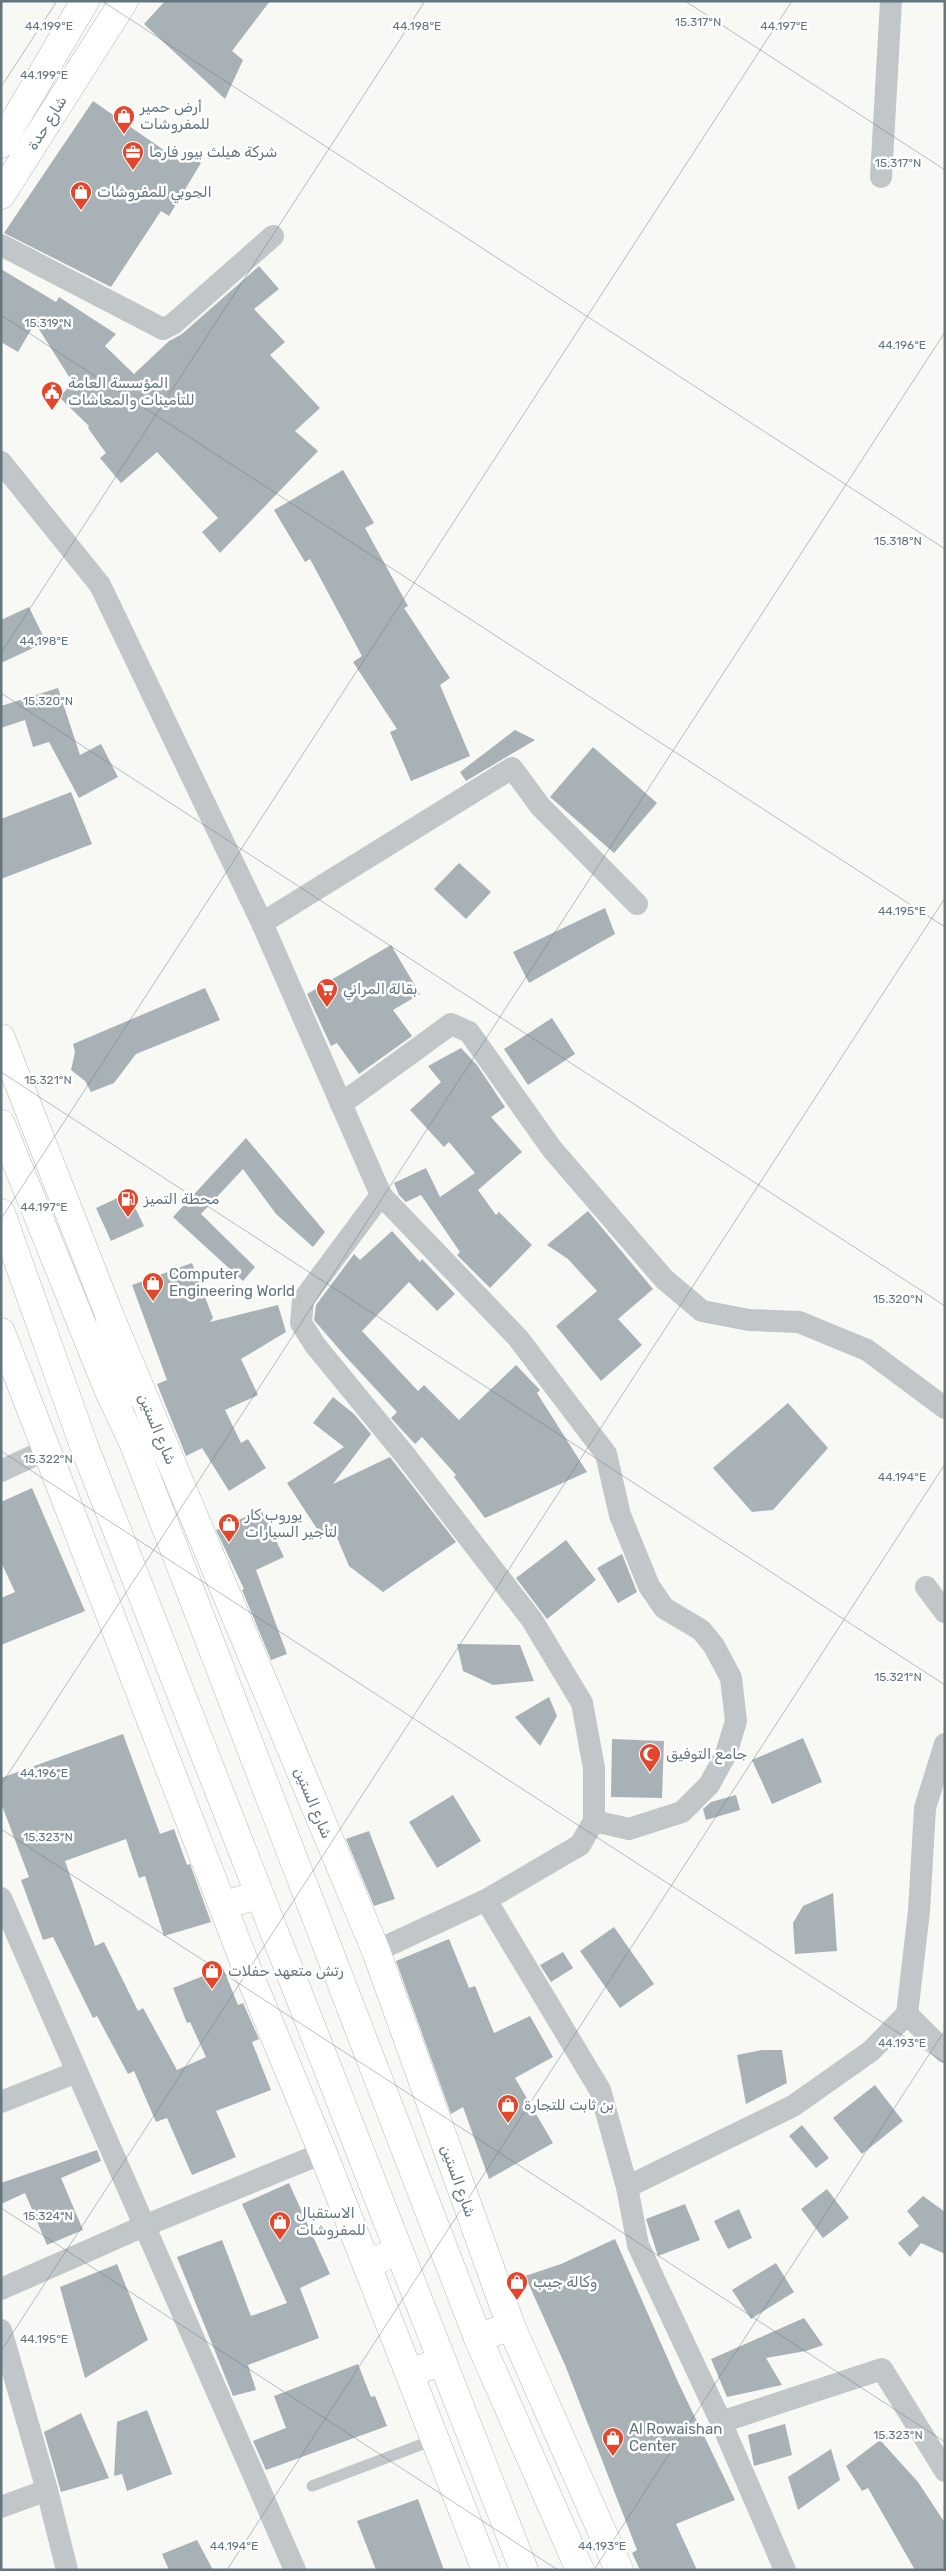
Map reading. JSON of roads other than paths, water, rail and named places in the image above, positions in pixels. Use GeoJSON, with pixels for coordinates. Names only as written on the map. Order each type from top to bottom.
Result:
{"type":"FeatureCollection","features":[{"type":"Feature","properties":{"kind":"main road","name":"شارع حدة"},"geometry":{"type":"LineString","coordinates":[[1,195],[124,1]]}},
{"type":"Feature","properties":{"kind":"main road","name":"شارع حدة"},"geometry":{"type":"LineString","coordinates":[[1,144],[83,2]]}},
{"type":"Feature","properties":{"kind":"main road","name":"شارع الستين"},"geometry":{"type":"LineString","coordinates":[[1,1038],[109,1314],[376,1951],[510,2326],[619,2570]]}},
{"type":"Feature","properties":{"kind":"main road","name":"شارع الستين"},"geometry":{"type":"LineString","coordinates":[[1,1124],[108,1389],[132,1442],[478,2338],[580,2570]]}},
{"type":"Feature","properties":{"kind":"main road"},"geometry":{"type":"LineString","coordinates":[[1,1213],[84,1446],[524,2570]]}},
{"type":"Feature","properties":{"kind":"main road"},"geometry":{"type":"LineString","coordinates":[[109,1314],[132,1442]]}},
{"type":"Feature","properties":{"kind":"main road"},"geometry":{"type":"LineString","coordinates":[[1,1332],[48,1449],[223,1906],[367,2264],[486,2570]]}},
{"type":"Feature","properties":{"kind":"main road"},"geometry":{"type":"LineString","coordinates":[[223,1906],[259,1894]]}},
{"type":"Feature","properties":{"kind":"main road"},"geometry":{"type":"LineString","coordinates":[[367,2264],[398,2251]]}},
{"type":"Feature","properties":{"kind":"main road"},"geometry":{"type":"LineString","coordinates":[[478,2338],[510,2326]]}},
{"type":"Feature","properties":{"kind":"main road"},"geometry":{"type":"LineString","coordinates":[[410,2373],[442,2361]]}},
{"type":"Feature","properties":{"kind":"street"},"geometry":{"type":"LineString","coordinates":[[881,177],[891,1]]}},
{"type":"Feature","properties":{"kind":"street"},"geometry":{"type":"LineString","coordinates":[[1,246],[163,329],[173,324],[273,236]]}},
{"type":"Feature","properties":{"kind":"street"},"geometry":{"type":"LineString","coordinates":[[1,462],[100,585],[262,923],[381,1195],[518,1338],[606,1454],[620,1515],[649,1586],[664,1608],[701,1630],[714,1646],[731,1678],[736,1721],[726,1754],[709,1785],[682,1812],[629,1829],[594,1821]]}},
{"type":"Feature","properties":{"kind":"street"},"geometry":{"type":"LineString","coordinates":[[262,923],[512,768],[540,806],[637,904]]}},
{"type":"Feature","properties":{"kind":"street"},"geometry":{"type":"LineString","coordinates":[[341,1104],[451,1024],[460,1027],[469,1032],[552,1150],[664,1279],[702,1312],[749,1320],[799,1322],[867,1350],[945,1408]]}},
{"type":"Feature","properties":{"kind":"street"},"geometry":{"type":"LineString","coordinates":[[376,1951],[486,1900],[580,1845],[594,1821],[594,1768],[582,1703],[532,1620],[411,1463],[315,1345],[301,1322],[303,1300],[381,1195]]}},
{"type":"Feature","properties":{"kind":"street"},"geometry":{"type":"LineString","coordinates":[[1,1472],[48,1449]]}},
{"type":"Feature","properties":{"kind":"street"},"geometry":{"type":"LineString","coordinates":[[926,1587],[945,1612]]}},
{"type":"Feature","properties":{"kind":"street"},"geometry":{"type":"LineString","coordinates":[[626,2187],[793,2106],[871,2051],[907,2014],[919,1911],[925,1808],[945,1744]]}},
{"type":"Feature","properties":{"kind":"street"},"geometry":{"type":"LineString","coordinates":[[1,1899],[295,2570]]}},
{"type":"Feature","properties":{"kind":"street"},"geometry":{"type":"LineString","coordinates":[[486,1900],[600,2090],[626,2187],[638,2245],[721,2422],[785,2570]]}},
{"type":"Feature","properties":{"kind":"street"},"geometry":{"type":"LineString","coordinates":[[907,2014],[945,2052]]}},
{"type":"Feature","properties":{"kind":"street"},"geometry":{"type":"LineString","coordinates":[[1,2102],[77,2072]]}},
{"type":"Feature","properties":{"kind":"street"},"geometry":{"type":"LineString","coordinates":[[1,2289],[144,2226],[323,2153]]}},
{"type":"Feature","properties":{"kind":"street"},"geometry":{"type":"LineString","coordinates":[[1,2330],[47,2490],[67,2570]]}},
{"type":"Feature","properties":{"kind":"street"},"geometry":{"type":"LineString","coordinates":[[721,2422],[882,2369],[945,2471]]}},
{"type":"Feature","properties":{"kind":"street"},"geometry":{"type":"LineString","coordinates":[[1,2507],[47,2490]]}},
{"type":"Feature","properties":{"kind":"lane"},"geometry":{"type":"LineString","coordinates":[[312,2486],[436,2439]]}},
{"type":"Feature","properties":{"kind":"place","name":"أرض حمير للمفروشات"},"geometry":{"type":"Point","coordinates":[124,135]}},
{"type":"Feature","properties":{"kind":"place","name":"شركة هيلث بيور فارما"},"geometry":{"type":"Point","coordinates":[133,171]}},
{"type":"Feature","properties":{"kind":"place","name":"الجوبي للمفروشات"},"geometry":{"type":"Point","coordinates":[81,211]}},
{"type":"Feature","properties":{"kind":"place","name":"المؤسسة العامة للتأمينات والمعاشات"},"geometry":{"type":"Point","coordinates":[52,411]}},
{"type":"Feature","properties":{"kind":"place","name":"بقالة المراني"},"geometry":{"type":"Point","coordinates":[327,1008]}},
{"type":"Feature","properties":{"kind":"place","name":"محطة التميز"},"geometry":{"type":"Point","coordinates":[128,1218]}},
{"type":"Feature","properties":{"kind":"place","name":"Computer Engineering World"},"geometry":{"type":"Point","coordinates":[153,1302]}},
{"type":"Feature","properties":{"kind":"place","name":"يوروب كار لتأجير السيارات"},"geometry":{"type":"Point","coordinates":[229,1543]}},
{"type":"Feature","properties":{"kind":"place","name":"جامع التوفيق"},"geometry":{"type":"Point","coordinates":[650,1773]}},
{"type":"Feature","properties":{"kind":"place","name":"رتش متعهد حفلات"},"geometry":{"type":"Point","coordinates":[212,1990]}},
{"type":"Feature","properties":{"kind":"place","name":"بن ثابت للتجارة"},"geometry":{"type":"Point","coordinates":[508,2124]}},
{"type":"Feature","properties":{"kind":"place","name":"الاستقبال للمفروشات"},"geometry":{"type":"Point","coordinates":[280,2241]}},
{"type":"Feature","properties":{"kind":"place","name":"وكالة جيب"},"geometry":{"type":"Point","coordinates":[517,2301]}},
{"type":"Feature","properties":{"kind":"place","name":"Al Rowaishan Center"},"geometry":{"type":"Point","coordinates":[613,2457]}}]}
